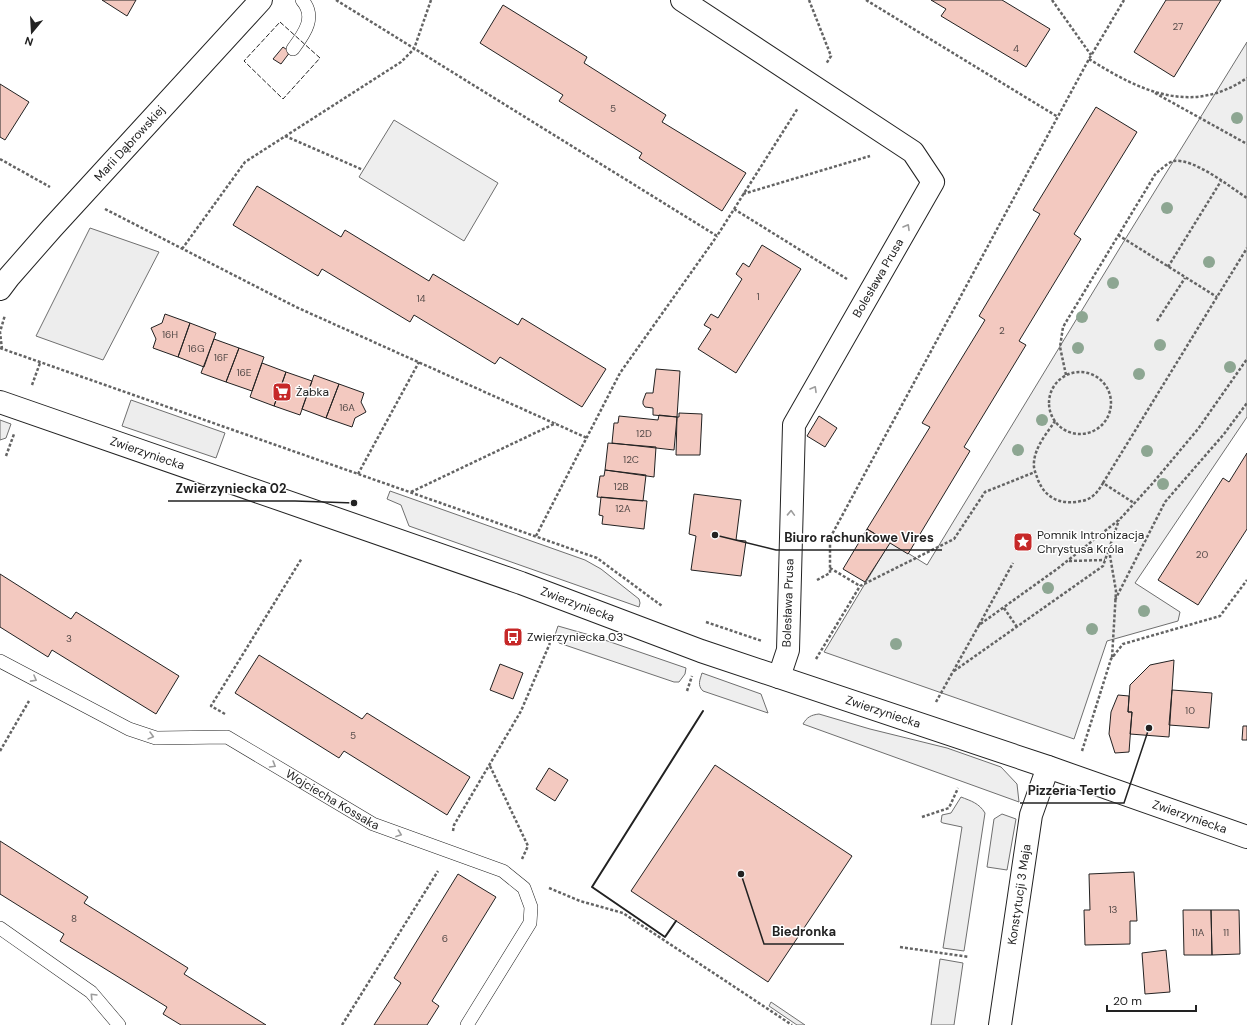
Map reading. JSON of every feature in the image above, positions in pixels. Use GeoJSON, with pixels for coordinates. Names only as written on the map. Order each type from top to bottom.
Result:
{"type":"FeatureCollection","features":[{"type":"Feature","properties":{"kind":"street","name":"Marii Dąbrowskiej"},"geometry":{"type":"LineString","coordinates":[[0,289],[57,222],[261,0]]}},
{"type":"Feature","properties":{"kind":"street","name":"Bolesława Prusa"},"geometry":{"type":"LineString","coordinates":[[682,0],[914,152],[933,182],[794,425],[788,650],[779,677]]}},
{"type":"Feature","properties":{"kind":"street","name":"Zwierzyniecka"},"geometry":{"type":"LineString","coordinates":[[0,402],[521,583],[701,651],[1048,767],[1247,837]]}},
{"type":"Feature","properties":{"kind":"street","name":"Konstytucji 3 Maja"},"geometry":{"type":"LineString","coordinates":[[1000,1025],[1031,815],[1048,767]]}},
{"type":"Feature","properties":{"kind":"lane"},"geometry":{"type":"LineString","coordinates":[[293,49],[305,33],[308,25],[308,10],[302,0]]}},
{"type":"Feature","properties":{"kind":"lane","name":"Wojciecha Kossaka"},"geometry":{"type":"LineString","coordinates":[[0,661],[129,729],[156,738],[227,737],[373,824],[503,871],[524,888],[531,907],[530,923],[467,1025]]}},
{"type":"Feature","properties":{"kind":"lane"},"geometry":{"type":"LineString","coordinates":[[0,928],[91,992],[119,1025]]}},
{"type":"Feature","properties":{"kind":"path"},"geometry":{"type":"LineString","coordinates":[[336,0],[717,236]]}},
{"type":"Feature","properties":{"kind":"path"},"geometry":{"type":"LineString","coordinates":[[182,249],[245,162],[401,62],[414,49],[431,0]]}},
{"type":"Feature","properties":{"kind":"path"},"geometry":{"type":"LineString","coordinates":[[809,0],[832,56],[824,67]]}},
{"type":"Feature","properties":{"kind":"path"},"geometry":{"type":"LineString","coordinates":[[866,0],[1058,117]]}},
{"type":"Feature","properties":{"kind":"path"},"geometry":{"type":"LineString","coordinates":[[1052,0],[1091,55]]}},
{"type":"Feature","properties":{"kind":"path"},"geometry":{"type":"LineString","coordinates":[[811,584],[830,573],[830,538],[1091,55],[1124,0]]}},
{"type":"Feature","properties":{"kind":"path"},"geometry":{"type":"LineString","coordinates":[[1089,59],[1114,75],[1150,90],[1247,144]]}},
{"type":"Feature","properties":{"kind":"path"},"geometry":{"type":"LineString","coordinates":[[1150,90],[1175,97],[1195,98],[1212,95],[1235,86],[1247,78]]}},
{"type":"Feature","properties":{"kind":"path"},"geometry":{"type":"LineString","coordinates":[[536,536],[620,373],[717,236],[801,102]]}},
{"type":"Feature","properties":{"kind":"path"},"geometry":{"type":"LineString","coordinates":[[285,136],[364,170]]}},
{"type":"Feature","properties":{"kind":"path"},"geometry":{"type":"LineString","coordinates":[[743,194],[905,146]]}},
{"type":"Feature","properties":{"kind":"path"},"geometry":{"type":"LineString","coordinates":[[0,158],[50,187]]}},
{"type":"Feature","properties":{"kind":"path"},"geometry":{"type":"LineString","coordinates":[[1066,375],[1060,347],[1063,328],[1156,173],[1172,161],[1183,161],[1195,165],[1247,198]]}},
{"type":"Feature","properties":{"kind":"path"},"geometry":{"type":"LineString","coordinates":[[1168,267],[1221,181]]}},
{"type":"Feature","properties":{"kind":"path"},"geometry":{"type":"LineString","coordinates":[[101,207],[296,307],[587,438]]}},
{"type":"Feature","properties":{"kind":"path"},"geometry":{"type":"LineString","coordinates":[[734,209],[869,293]]}},
{"type":"Feature","properties":{"kind":"path"},"geometry":{"type":"LineString","coordinates":[[1118,235],[1217,297]]}},
{"type":"Feature","properties":{"kind":"path"},"geometry":{"type":"LineString","coordinates":[[1055,421],[1037,449],[1034,462],[1035,472],[1047,495],[1068,503],[1086,500],[1097,492],[1103,483],[1247,248]]}},
{"type":"Feature","properties":{"kind":"path"},"geometry":{"type":"LineString","coordinates":[[1157,321],[1185,278]]}},
{"type":"Feature","properties":{"kind":"path"},"geometry":{"type":"LineString","coordinates":[[0,348],[597,558],[665,608]]}},
{"type":"Feature","properties":{"kind":"path"},"geometry":{"type":"LineString","coordinates":[[979,625],[1068,561],[1120,519],[1198,429],[1247,359]]}},
{"type":"Feature","properties":{"kind":"path"},"geometry":{"type":"LineString","coordinates":[[358,474],[419,362]]}},
{"type":"Feature","properties":{"kind":"path"},"geometry":{"type":"LineString","coordinates":[[30,391],[40,363]]}},
{"type":"Feature","properties":{"kind":"path"},"geometry":{"type":"LineString","coordinates":[[1076,372],[1086,372],[1099,378],[1109,392],[1111,401],[1107,418],[1101,426],[1094,431],[1085,434],[1067,432],[1055,421],[1049,409],[1048,399],[1051,389],[1058,380],[1066,375],[1076,372]]}},
{"type":"Feature","properties":{"kind":"path"},"geometry":{"type":"LineString","coordinates":[[1115,600],[1165,502],[1224,434],[1247,403]]}},
{"type":"Feature","properties":{"kind":"path"},"geometry":{"type":"LineString","coordinates":[[411,492],[556,423]]}},
{"type":"Feature","properties":{"kind":"path"},"geometry":{"type":"LineString","coordinates":[[6,456],[15,434]]}},
{"type":"Feature","properties":{"kind":"path"},"geometry":{"type":"LineString","coordinates":[[813,654],[816,659],[860,586],[954,539],[985,492],[1035,472]]}},
{"type":"Feature","properties":{"kind":"path"},"geometry":{"type":"LineString","coordinates":[[1103,483],[1134,503]]}},
{"type":"Feature","properties":{"kind":"path"},"geometry":{"type":"LineString","coordinates":[[952,672],[1103,566],[1120,519]]}},
{"type":"Feature","properties":{"kind":"path"},"geometry":{"type":"LineString","coordinates":[[1080,755],[1112,659],[1116,591],[1109,549]]}},
{"type":"Feature","properties":{"kind":"path"},"geometry":{"type":"LineString","coordinates":[[231,718],[211,706],[302,558]]}},
{"type":"Feature","properties":{"kind":"path"},"geometry":{"type":"LineString","coordinates":[[1068,561],[1105,560]]}},
{"type":"Feature","properties":{"kind":"path"},"geometry":{"type":"LineString","coordinates":[[936,703],[1013,563]]}},
{"type":"Feature","properties":{"kind":"path"},"geometry":{"type":"LineString","coordinates":[[830,568],[860,586]]}},
{"type":"Feature","properties":{"kind":"path"},"geometry":{"type":"LineString","coordinates":[[1112,659],[1123,644],[1220,616],[1247,580]]}},
{"type":"Feature","properties":{"kind":"path"},"geometry":{"type":"LineString","coordinates":[[1004,608],[1017,627]]}},
{"type":"Feature","properties":{"kind":"path"},"geometry":{"type":"LineString","coordinates":[[702,621],[763,641]]}},
{"type":"Feature","properties":{"kind":"path"},"geometry":{"type":"LineString","coordinates":[[451,838],[454,825],[521,711],[550,643]]}},
{"type":"Feature","properties":{"kind":"path"},"geometry":{"type":"LineString","coordinates":[[687,691],[694,670]]}},
{"type":"Feature","properties":{"kind":"path"},"geometry":{"type":"LineString","coordinates":[[0,751],[40,682]]}},
{"type":"Feature","properties":{"kind":"path"},"geometry":{"type":"LineString","coordinates":[[489,766],[528,846],[521,863]]}},
{"type":"Feature","properties":{"kind":"path"},"geometry":{"type":"LineString","coordinates":[[922,816],[949,808],[958,788]]}},
{"type":"Feature","properties":{"kind":"path"},"geometry":{"type":"LineString","coordinates":[[342,1025],[440,866]]}},
{"type":"Feature","properties":{"kind":"path"},"geometry":{"type":"LineString","coordinates":[[543,885],[555,892],[580,901],[623,913],[792,1025]]}},
{"type":"Feature","properties":{"kind":"path"},"geometry":{"type":"LineString","coordinates":[[900,947],[969,957]]}},
{"type":"Feature","properties":{"kind":"shaded area"},"geometry":{"type":"Polygon","coordinates":[[[1247,42],[1247,417],[1135,583],[1180,612],[1178,621],[1107,641],[1074,739],[824,652],[890,542],[927,565],[1247,42]]]}},
{"type":"Feature","properties":{"kind":"shaded area"},"geometry":{"type":"Polygon","coordinates":[[[394,120],[498,183],[464,241],[359,177],[394,120]]]}},
{"type":"Feature","properties":{"kind":"shaded area"},"geometry":{"type":"Polygon","coordinates":[[[90,228],[159,252],[103,360],[36,336],[90,228]]]}},
{"type":"Feature","properties":{"kind":"shaded area"},"geometry":{"type":"Polygon","coordinates":[[[131,400],[225,433],[216,458],[122,426],[131,400]]]}},
{"type":"Feature","properties":{"kind":"shaded area"},"geometry":{"type":"Polygon","coordinates":[[[0,420],[11,424],[6,438],[0,440],[0,420]]]}},
{"type":"Feature","properties":{"kind":"shaded area"},"geometry":{"type":"Polygon","coordinates":[[[390,491],[585,560],[601,569],[639,599],[639,607],[409,526],[401,505],[387,499],[390,491]]]}},
{"type":"Feature","properties":{"kind":"shaded area"},"geometry":{"type":"Polygon","coordinates":[[[558,626],[593,636],[686,668],[685,674],[679,682],[674,682],[559,643],[555,635],[558,626]]]}},
{"type":"Feature","properties":{"kind":"shaded area"},"geometry":{"type":"Polygon","coordinates":[[[702,673],[761,694],[768,713],[703,691],[700,685],[702,673]]]}},
{"type":"Feature","properties":{"kind":"shaded area"},"geometry":{"type":"Polygon","coordinates":[[[819,714],[870,729],[947,748],[1001,767],[1017,784],[1019,802],[803,724],[810,717],[819,714]]]}},
{"type":"Feature","properties":{"kind":"shaded area"},"geometry":{"type":"Polygon","coordinates":[[[961,797],[977,805],[985,813],[964,951],[943,948],[962,827],[941,822],[942,815],[951,813],[961,797]]]}},
{"type":"Feature","properties":{"kind":"shaded area"},"geometry":{"type":"Polygon","coordinates":[[[1002,814],[1016,819],[1007,870],[987,867],[994,819],[1002,814]]]}},
{"type":"Feature","properties":{"kind":"shaded area"},"geometry":{"type":"Polygon","coordinates":[[[940,959],[963,963],[954,1025],[931,1025],[940,959]]]}},
{"type":"Feature","properties":{"kind":"shaded area"},"geometry":{"type":"Polygon","coordinates":[[[771,1002],[805,1025],[797,1025],[769,1006],[771,1002]]]}},
{"type":"Feature","properties":{"kind":"building"},"geometry":{"type":"Polygon","coordinates":[[[102,0],[136,0],[127,16],[102,0]]]}},
{"type":"Feature","properties":{"kind":"building"},"geometry":{"type":"Polygon","coordinates":[[[931,0],[1002,0],[1050,29],[1026,67],[941,16],[946,9],[931,0]]]}},
{"type":"Feature","properties":{"kind":"building"},"geometry":{"type":"Polygon","coordinates":[[[1166,0],[1221,0],[1174,77],[1134,52],[1166,0]]]}},
{"type":"Feature","properties":{"kind":"building"},"geometry":{"type":"Polygon","coordinates":[[[503,5],[587,57],[584,63],[666,115],[662,122],[746,173],[722,211],[639,158],[642,153],[559,101],[563,95],[480,43],[503,5]]]}},
{"type":"Feature","properties":{"kind":"building"},"geometry":{"type":"Polygon","coordinates":[[[283,47],[290,52],[281,64],[273,59],[283,47]]]}},
{"type":"Feature","properties":{"kind":"building"},"geometry":{"type":"Polygon","coordinates":[[[0,84],[29,102],[5,140],[0,137],[0,84]]]}},
{"type":"Feature","properties":{"kind":"building"},"geometry":{"type":"Polygon","coordinates":[[[1096,107],[1137,132],[1074,234],[1081,239],[1019,341],[1026,345],[964,447],[970,451],[908,554],[867,529],[930,427],[922,423],[985,320],[979,316],[1040,214],[1033,210],[1096,107]]]}},
{"type":"Feature","properties":{"kind":"building"},"geometry":{"type":"Polygon","coordinates":[[[257,186],[341,237],[345,230],[429,281],[433,274],[518,325],[522,318],[606,369],[582,407],[500,357],[495,364],[414,315],[410,322],[322,269],[318,276],[233,225],[257,186]]]}},
{"type":"Feature","properties":{"kind":"building"},"geometry":{"type":"Polygon","coordinates":[[[762,245],[801,269],[736,373],[698,349],[711,329],[704,325],[711,314],[718,318],[742,279],[736,274],[743,263],[749,267],[762,245]]]}},
{"type":"Feature","properties":{"kind":"building"},"geometry":{"type":"Polygon","coordinates":[[[165,314],[190,323],[178,357],[153,348],[156,339],[151,328],[162,323],[165,314]]]}},
{"type":"Feature","properties":{"kind":"building"},"geometry":{"type":"Polygon","coordinates":[[[190,323],[216,333],[204,367],[178,357],[190,323]]]}},
{"type":"Feature","properties":{"kind":"building"},"geometry":{"type":"Polygon","coordinates":[[[214,339],[239,348],[226,382],[201,373],[214,339]]]}},
{"type":"Feature","properties":{"kind":"building"},"geometry":{"type":"Polygon","coordinates":[[[239,348],[264,357],[252,391],[226,382],[239,348]]]}},
{"type":"Feature","properties":{"kind":"building"},"geometry":{"type":"Polygon","coordinates":[[[262,363],[286,372],[274,406],[250,397],[262,363]]]}},
{"type":"Feature","properties":{"kind":"building"},"geometry":{"type":"Polygon","coordinates":[[[656,369],[680,371],[677,417],[653,415],[653,408],[645,407],[643,404],[646,393],[653,393],[656,369]]]}},
{"type":"Feature","properties":{"kind":"building"},"geometry":{"type":"Polygon","coordinates":[[[286,372],[312,381],[300,415],[274,406],[286,372]]]}},
{"type":"Feature","properties":{"kind":"building"},"geometry":{"type":"Polygon","coordinates":[[[314,375],[339,384],[326,418],[302,409],[314,375]]]}},
{"type":"Feature","properties":{"kind":"building"},"geometry":{"type":"Polygon","coordinates":[[[339,384],[364,393],[361,402],[366,412],[355,418],[352,427],[326,418],[339,384]]]}},
{"type":"Feature","properties":{"kind":"building"},"geometry":{"type":"Polygon","coordinates":[[[679,413],[702,414],[700,455],[676,455],[677,417],[679,417],[679,413]]]}},
{"type":"Feature","properties":{"kind":"building"},"geometry":{"type":"Polygon","coordinates":[[[659,415],[677,417],[674,450],[612,443],[614,423],[618,423],[619,416],[658,420],[659,415]]]}},
{"type":"Feature","properties":{"kind":"building"},"geometry":{"type":"Polygon","coordinates":[[[819,416],[837,428],[825,447],[807,436],[819,416]]]}},
{"type":"Feature","properties":{"kind":"building"},"geometry":{"type":"Polygon","coordinates":[[[608,443],[656,447],[654,477],[605,470],[608,443]]]}},
{"type":"Feature","properties":{"kind":"building"},"geometry":{"type":"Polygon","coordinates":[[[1247,453],[1247,529],[1198,605],[1158,580],[1223,478],[1229,482],[1247,453]]]}},
{"type":"Feature","properties":{"kind":"building"},"geometry":{"type":"Polygon","coordinates":[[[605,470],[646,475],[643,501],[597,497],[600,476],[604,476],[605,470]]]}},
{"type":"Feature","properties":{"kind":"building"},"geometry":{"type":"Polygon","coordinates":[[[694,494],[741,500],[736,540],[746,541],[741,576],[691,570],[696,536],[689,534],[694,494]]]}},
{"type":"Feature","properties":{"kind":"building"},"geometry":{"type":"Polygon","coordinates":[[[601,497],[647,501],[644,529],[602,524],[603,516],[599,515],[601,497]]]}},
{"type":"Feature","properties":{"kind":"building"},"geometry":{"type":"Polygon","coordinates":[[[867,529],[890,543],[865,582],[843,569],[867,529]]]}},
{"type":"Feature","properties":{"kind":"building"},"geometry":{"type":"Polygon","coordinates":[[[0,574],[71,619],[76,612],[179,676],[156,714],[52,650],[48,657],[0,627],[0,574]]]}},
{"type":"Feature","properties":{"kind":"building"},"geometry":{"type":"Polygon","coordinates":[[[259,655],[362,719],[367,713],[470,777],[447,815],[344,751],[339,758],[235,693],[259,655]]]}},
{"type":"Feature","properties":{"kind":"building"},"geometry":{"type":"Polygon","coordinates":[[[1174,660],[1169,737],[1130,734],[1132,712],[1128,712],[1130,685],[1150,665],[1174,660]]]}},
{"type":"Feature","properties":{"kind":"building"},"geometry":{"type":"Polygon","coordinates":[[[500,664],[523,673],[513,699],[490,690],[500,664]]]}},
{"type":"Feature","properties":{"kind":"building"},"geometry":{"type":"Polygon","coordinates":[[[1172,690],[1212,693],[1209,728],[1169,725],[1172,690]]]}},
{"type":"Feature","properties":{"kind":"building"},"geometry":{"type":"Polygon","coordinates":[[[1118,695],[1129,696],[1128,712],[1132,712],[1129,752],[1115,753],[1109,734],[1111,712],[1118,695]]]}},
{"type":"Feature","properties":{"kind":"building"},"geometry":{"type":"Polygon","coordinates":[[[1243,726],[1247,726],[1247,740],[1242,740],[1243,726]]]}},
{"type":"Feature","properties":{"kind":"building"},"geometry":{"type":"Polygon","coordinates":[[[715,765],[852,856],[768,982],[631,891],[715,765]]]}},
{"type":"Feature","properties":{"kind":"building"},"geometry":{"type":"Polygon","coordinates":[[[549,768],[568,780],[555,801],[536,789],[549,768]]]}},
{"type":"Feature","properties":{"kind":"building"},"geometry":{"type":"Polygon","coordinates":[[[0,841],[88,897],[84,903],[188,968],[184,974],[266,1025],[181,1025],[163,1014],[167,1007],[60,941],[64,934],[0,894],[0,841]]]}},
{"type":"Feature","properties":{"kind":"building"},"geometry":{"type":"Polygon","coordinates":[[[1134,872],[1137,921],[1130,921],[1130,944],[1085,945],[1084,910],[1090,910],[1089,874],[1134,872]]]}},
{"type":"Feature","properties":{"kind":"building"},"geometry":{"type":"Polygon","coordinates":[[[458,874],[496,897],[432,1001],[439,1006],[427,1025],[374,1025],[401,983],[394,978],[458,874]]]}},
{"type":"Feature","properties":{"kind":"building"},"geometry":{"type":"Polygon","coordinates":[[[1183,910],[1211,910],[1212,955],[1184,955],[1183,910]]]}},
{"type":"Feature","properties":{"kind":"building"},"geometry":{"type":"Polygon","coordinates":[[[1211,910],[1239,910],[1240,954],[1212,955],[1211,910]]]}},
{"type":"Feature","properties":{"kind":"building"},"geometry":{"type":"Polygon","coordinates":[[[1166,950],[1170,992],[1145,994],[1142,953],[1166,950]]]}},
{"type":"Feature","properties":{"kind":"fence"},"geometry":{"type":"LineString","coordinates":[[280,22],[320,58],[283,99],[244,61],[280,22]]}},
{"type":"Feature","properties":{"kind":"wall"},"geometry":{"type":"LineString","coordinates":[[676,921],[665,937],[592,887],[703,711]]}},
{"type":"Feature","properties":{"kind":"place","name":"Żabka"},"geometry":{"type":"Point","coordinates":[282,392]}},
{"type":"Feature","properties":{"kind":"place","name":"Zwierzyniecka 02"},"geometry":{"type":"Point","coordinates":[354,503]}},
{"type":"Feature","properties":{"kind":"place","name":"Biuro rachunkowe Vires"},"geometry":{"type":"Point","coordinates":[715,535]}},
{"type":"Feature","properties":{"kind":"place","name":"Pomnik Intronizacja Chrystusa Króla"},"geometry":{"type":"Point","coordinates":[1023,542]}},
{"type":"Feature","properties":{"kind":"place","name":"Zwierzyniecka 03"},"geometry":{"type":"Point","coordinates":[513,637]}},
{"type":"Feature","properties":{"kind":"place","name":"Pizzeria Tertio"},"geometry":{"type":"Point","coordinates":[1149,728]}},
{"type":"Feature","properties":{"kind":"place","name":"Biedronka"},"geometry":{"type":"Point","coordinates":[741,874]}}]}
